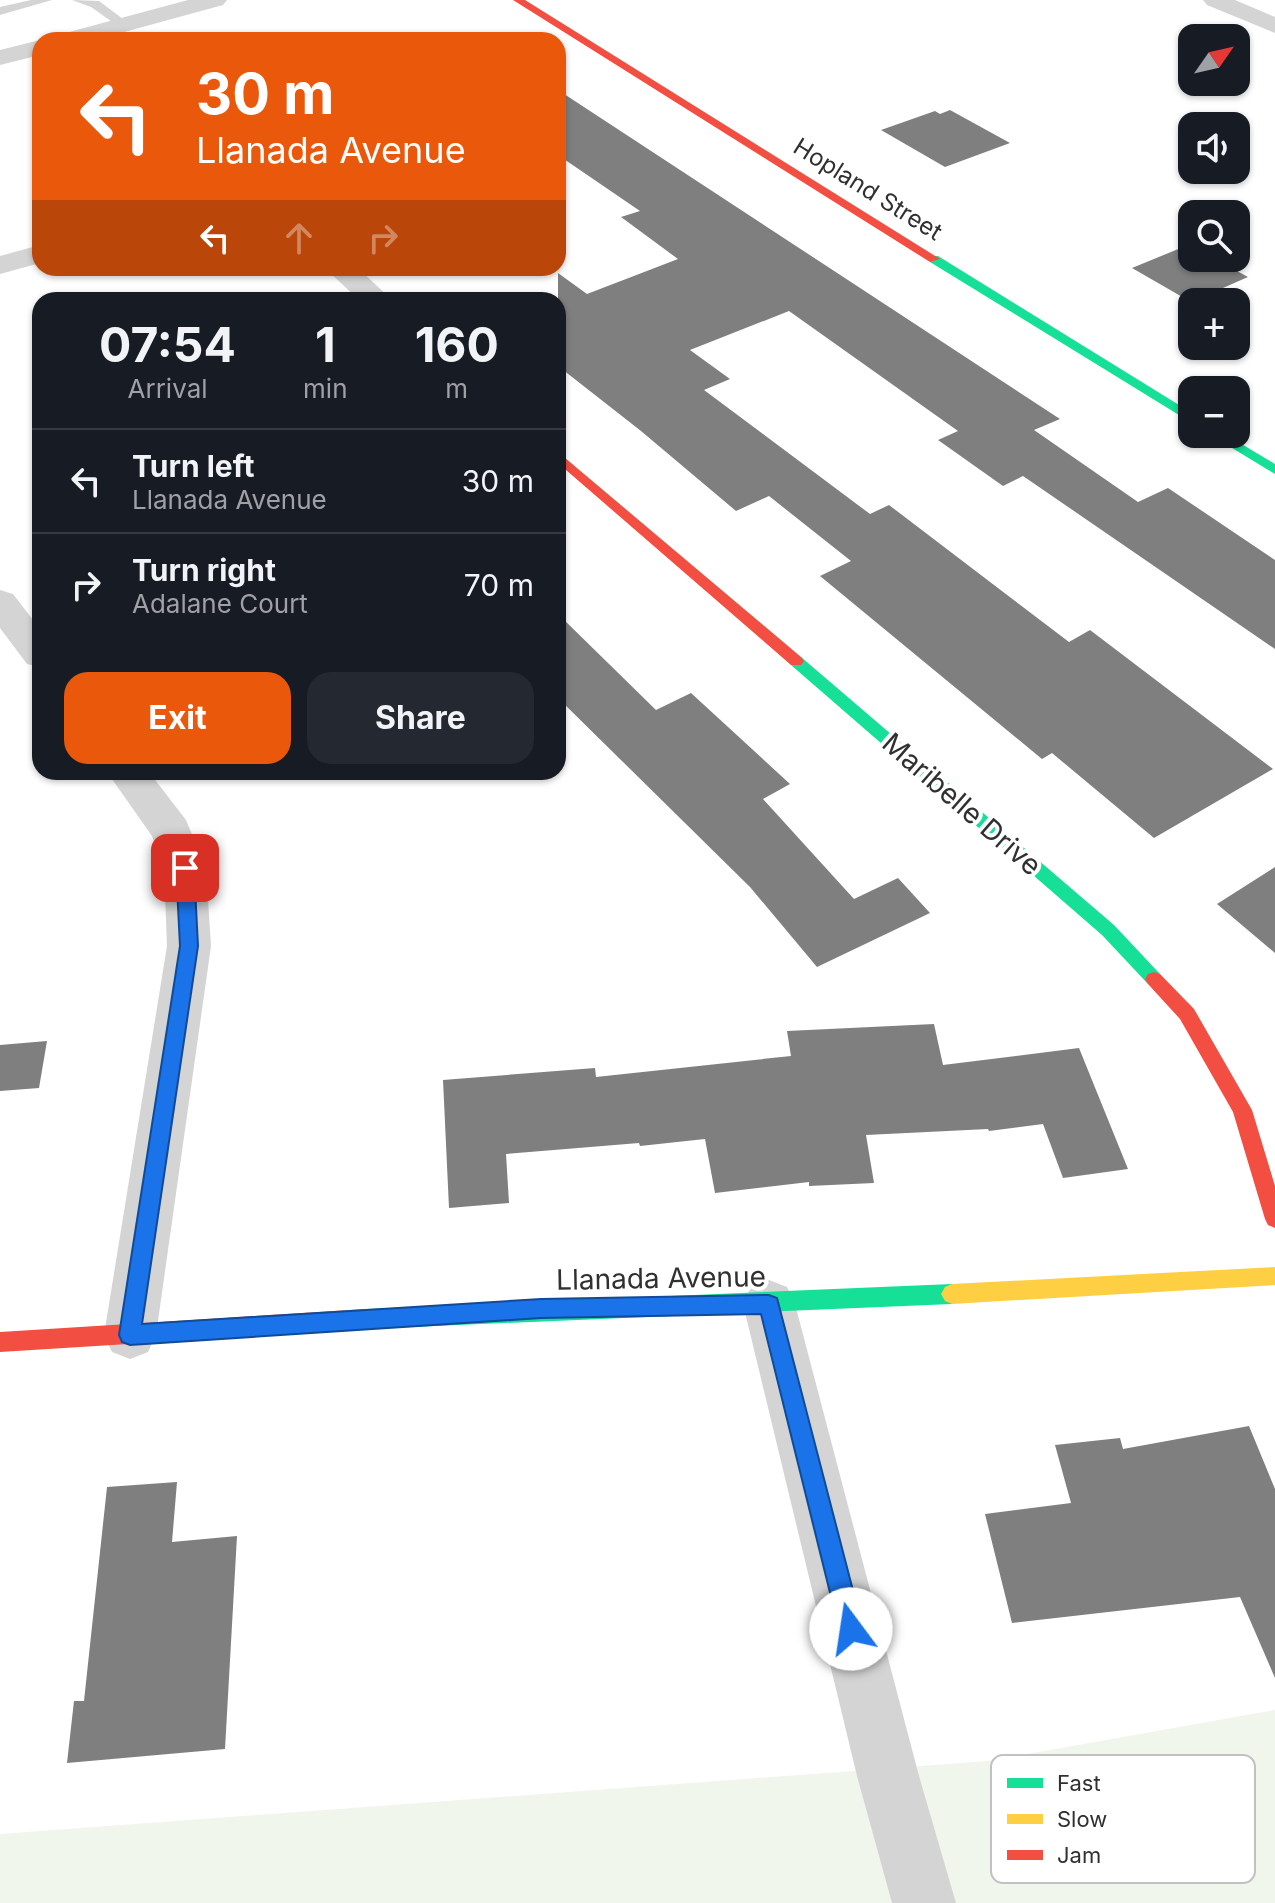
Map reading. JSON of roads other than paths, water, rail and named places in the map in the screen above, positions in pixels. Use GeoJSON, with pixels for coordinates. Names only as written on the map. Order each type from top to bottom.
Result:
{"type":"FeatureCollection","features":[{"type":"Feature","properties":{"kind":"street"},"geometry":{"type":"LineString","coordinates":[[98,32],[215,0]]}},
{"type":"Feature","properties":{"kind":"street","name":"Hopland Street"},"geometry":{"type":"LineString","coordinates":[[518,0],[1178,410]]}},
{"type":"Feature","properties":{"kind":"street"},"geometry":{"type":"LineString","coordinates":[[1215,0],[1275,26]]}},
{"type":"Feature","properties":{"kind":"street"},"geometry":{"type":"LineString","coordinates":[[0,58],[32,49]]}},
{"type":"Feature","properties":{"kind":"street"},"geometry":{"type":"LineString","coordinates":[[0,265],[32,256]]}},
{"type":"Feature","properties":{"kind":"street"},"geometry":{"type":"LineString","coordinates":[[349,276],[368,292]]}},
{"type":"Feature","properties":{"kind":"street"},"geometry":{"type":"LineString","coordinates":[[1239,448],[1275,470]]}},
{"type":"Feature","properties":{"kind":"street","name":"Maribelle Drive"},"geometry":{"type":"LineString","coordinates":[[566,463],[1108,930],[1187,1014],[1242,1110],[1275,1219]]}},
{"type":"Feature","properties":{"kind":"street"},"geometry":{"type":"LineString","coordinates":[[0,602],[32,644]]}},
{"type":"Feature","properties":{"kind":"street"},"geometry":{"type":"LineString","coordinates":[[130,1335],[189,946],[185,868],[171,831],[133,780]]}},
{"type":"Feature","properties":{"kind":"street","name":"Llanada Avenue"},"geometry":{"type":"LineString","coordinates":[[0,1342],[541,1308],[769,1304],[1275,1276]]}},
{"type":"Feature","properties":{"kind":"street"},"geometry":{"type":"LineString","coordinates":[[769,1304],[888,1776],[924,1903]]}},
{"type":"Feature","properties":{"kind":"lane"},"geometry":{"type":"LineString","coordinates":[[0,11],[46,0]]}},
{"type":"Feature","properties":{"kind":"lane"},"geometry":{"type":"LineString","coordinates":[[78,0],[95,4],[125,25]]}}]}
